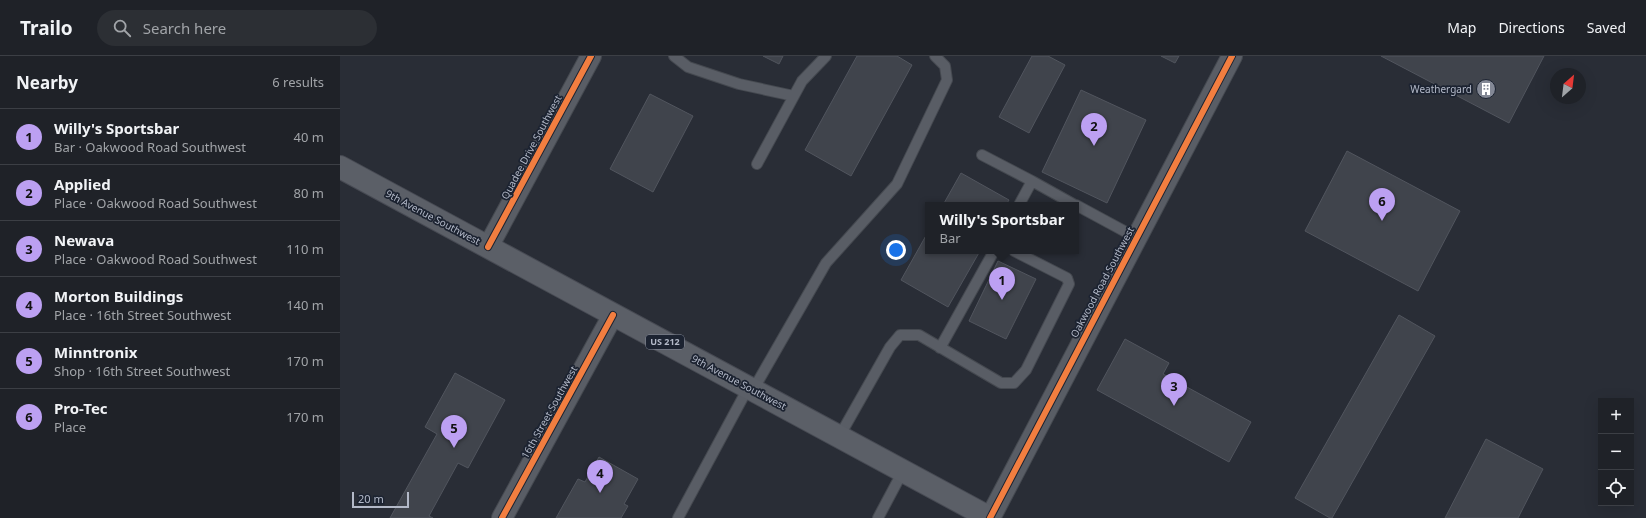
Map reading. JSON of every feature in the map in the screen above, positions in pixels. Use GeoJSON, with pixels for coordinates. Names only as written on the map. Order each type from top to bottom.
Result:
{"type":"FeatureCollection","features":[{"type":"Feature","properties":{"kind":"main road","name":"9th Avenue Southwest"},"geometry":{"type":"LineString","coordinates":[[340,167],[990,518]]}},
{"type":"Feature","properties":{"kind":"street","name":"Quadee Drive Southwest"},"geometry":{"type":"LineString","coordinates":[[488,247],[591,56]]}},
{"type":"Feature","properties":{"kind":"street","name":"Oakwood Road Southwest"},"geometry":{"type":"LineString","coordinates":[[990,518],[1232,56]]}},
{"type":"Feature","properties":{"kind":"street","name":"16th Street Southwest"},"geometry":{"type":"LineString","coordinates":[[502,518],[613,315]]}},
{"type":"Feature","properties":{"kind":"lane"},"geometry":{"type":"LineString","coordinates":[[674,56],[688,67],[739,84],[794,96]]}},
{"type":"Feature","properties":{"kind":"lane"},"geometry":{"type":"LineString","coordinates":[[757,164],[802,81],[826,56]]}},
{"type":"Feature","properties":{"kind":"lane"},"geometry":{"type":"LineString","coordinates":[[678,518],[751,389],[826,263],[897,184],[947,80],[945,66],[935,56]]}},
{"type":"Feature","properties":{"kind":"lane"},"geometry":{"type":"LineString","coordinates":[[982,155],[1070,202]]}},
{"type":"Feature","properties":{"kind":"lane"},"geometry":{"type":"LineString","coordinates":[[1021,202],[1032,181]]}},
{"type":"Feature","properties":{"kind":"lane"},"geometry":{"type":"LineString","coordinates":[[1079,207],[1137,238]]}},
{"type":"Feature","properties":{"kind":"lane"},"geometry":{"type":"LineString","coordinates":[[940,348],[992,254]]}},
{"type":"Feature","properties":{"kind":"lane"},"geometry":{"type":"LineString","coordinates":[[839,437],[890,347],[900,335],[919,335],[1001,383],[1014,383],[1026,370],[1069,284],[1067,278],[1020,254]]}},
{"type":"Feature","properties":{"kind":"lane"},"geometry":{"type":"LineString","coordinates":[[878,518],[903,471]]}},
{"type":"Feature","properties":{"kind":"building"},"geometry":{"type":"Polygon","coordinates":[[[763,56],[783,56],[779,64],[763,56]]]}},
{"type":"Feature","properties":{"kind":"building"},"geometry":{"type":"Polygon","coordinates":[[[857,56],[897,56],[912,65],[851,176],[805,150],[857,56]]]}},
{"type":"Feature","properties":{"kind":"building"},"geometry":{"type":"Polygon","coordinates":[[[1032,56],[1048,56],[1065,65],[1029,133],[999,117],[1032,56]]]}},
{"type":"Feature","properties":{"kind":"building"},"geometry":{"type":"Polygon","coordinates":[[[1161,56],[1179,56],[1175,63],[1161,56]]]}},
{"type":"Feature","properties":{"kind":"building","name":"Weathergard"},"geometry":{"type":"Polygon","coordinates":[[[1381,56],[1544,56],[1509,123],[1381,56]]]}},
{"type":"Feature","properties":{"kind":"building"},"geometry":{"type":"Polygon","coordinates":[[[1081,90],[1146,120],[1107,203],[1042,172],[1081,90]]]}},
{"type":"Feature","properties":{"kind":"building"},"geometry":{"type":"Polygon","coordinates":[[[650,94],[693,116],[653,192],[610,169],[650,94]]]}},
{"type":"Feature","properties":{"kind":"building"},"geometry":{"type":"Polygon","coordinates":[[[1347,151],[1460,211],[1418,291],[1305,231],[1347,151]]]}},
{"type":"Feature","properties":{"kind":"building"},"geometry":{"type":"Polygon","coordinates":[[[961,173],[1009,200],[1008,202],[945,202],[961,173]]]}},
{"type":"Feature","properties":{"kind":"building"},"geometry":{"type":"Polygon","coordinates":[[[925,237],[925,254],[978,254],[948,307],[901,280],[925,237]]]}},
{"type":"Feature","properties":{"kind":"building"},"geometry":{"type":"Polygon","coordinates":[[[998,261],[1036,279],[1006,339],[969,321],[998,261]]]}},
{"type":"Feature","properties":{"kind":"building"},"geometry":{"type":"Polygon","coordinates":[[[1399,315],[1435,336],[1332,518],[1330,518],[1295,498],[1399,315]]]}},
{"type":"Feature","properties":{"kind":"building"},"geometry":{"type":"Polygon","coordinates":[[[1125,339],[1169,363],[1163,374],[1251,422],[1229,462],[1097,390],[1125,339]]]}},
{"type":"Feature","properties":{"kind":"building"},"geometry":{"type":"Polygon","coordinates":[[[455,373],[505,400],[468,468],[458,463],[429,516],[433,518],[390,518],[437,434],[425,427],[455,373]]]}},
{"type":"Feature","properties":{"kind":"building"},"geometry":{"type":"Polygon","coordinates":[[[1486,439],[1543,469],[1518,518],[1445,518],[1486,439]]]}},
{"type":"Feature","properties":{"kind":"building"},"geometry":{"type":"Polygon","coordinates":[[[599,457],[638,479],[624,504],[628,506],[621,518],[556,518],[578,479],[585,482],[599,457]]]}},
{"type":"Feature","properties":{"kind":"cycle path"},"geometry":{"type":"LineString","coordinates":[[488,247],[591,56]]}},
{"type":"Feature","properties":{"kind":"cycle path"},"geometry":{"type":"LineString","coordinates":[[990,518],[1232,56]]}},
{"type":"Feature","properties":{"kind":"cycle path"},"geometry":{"type":"LineString","coordinates":[[502,518],[613,315]]}},
{"type":"Feature","properties":{"kind":"place","name":"Weathergard"},"geometry":{"type":"Point","coordinates":[1486,89]}},
{"type":"Feature","properties":{"kind":"place","name":"Applied"},"geometry":{"type":"Point","coordinates":[1094,146]}},
{"type":"Feature","properties":{"kind":"place","name":"Pro-Tec"},"geometry":{"type":"Point","coordinates":[1382,221]}},
{"type":"Feature","properties":{"kind":"place","name":"Willy's Sportsbar"},"geometry":{"type":"Point","coordinates":[1002,300]}},
{"type":"Feature","properties":{"kind":"place","name":"Newava"},"geometry":{"type":"Point","coordinates":[1174,406]}},
{"type":"Feature","properties":{"kind":"place","name":"Minntronix"},"geometry":{"type":"Point","coordinates":[454,448]}},
{"type":"Feature","properties":{"kind":"place","name":"Morton Buildings"},"geometry":{"type":"Point","coordinates":[600,493]}}]}
